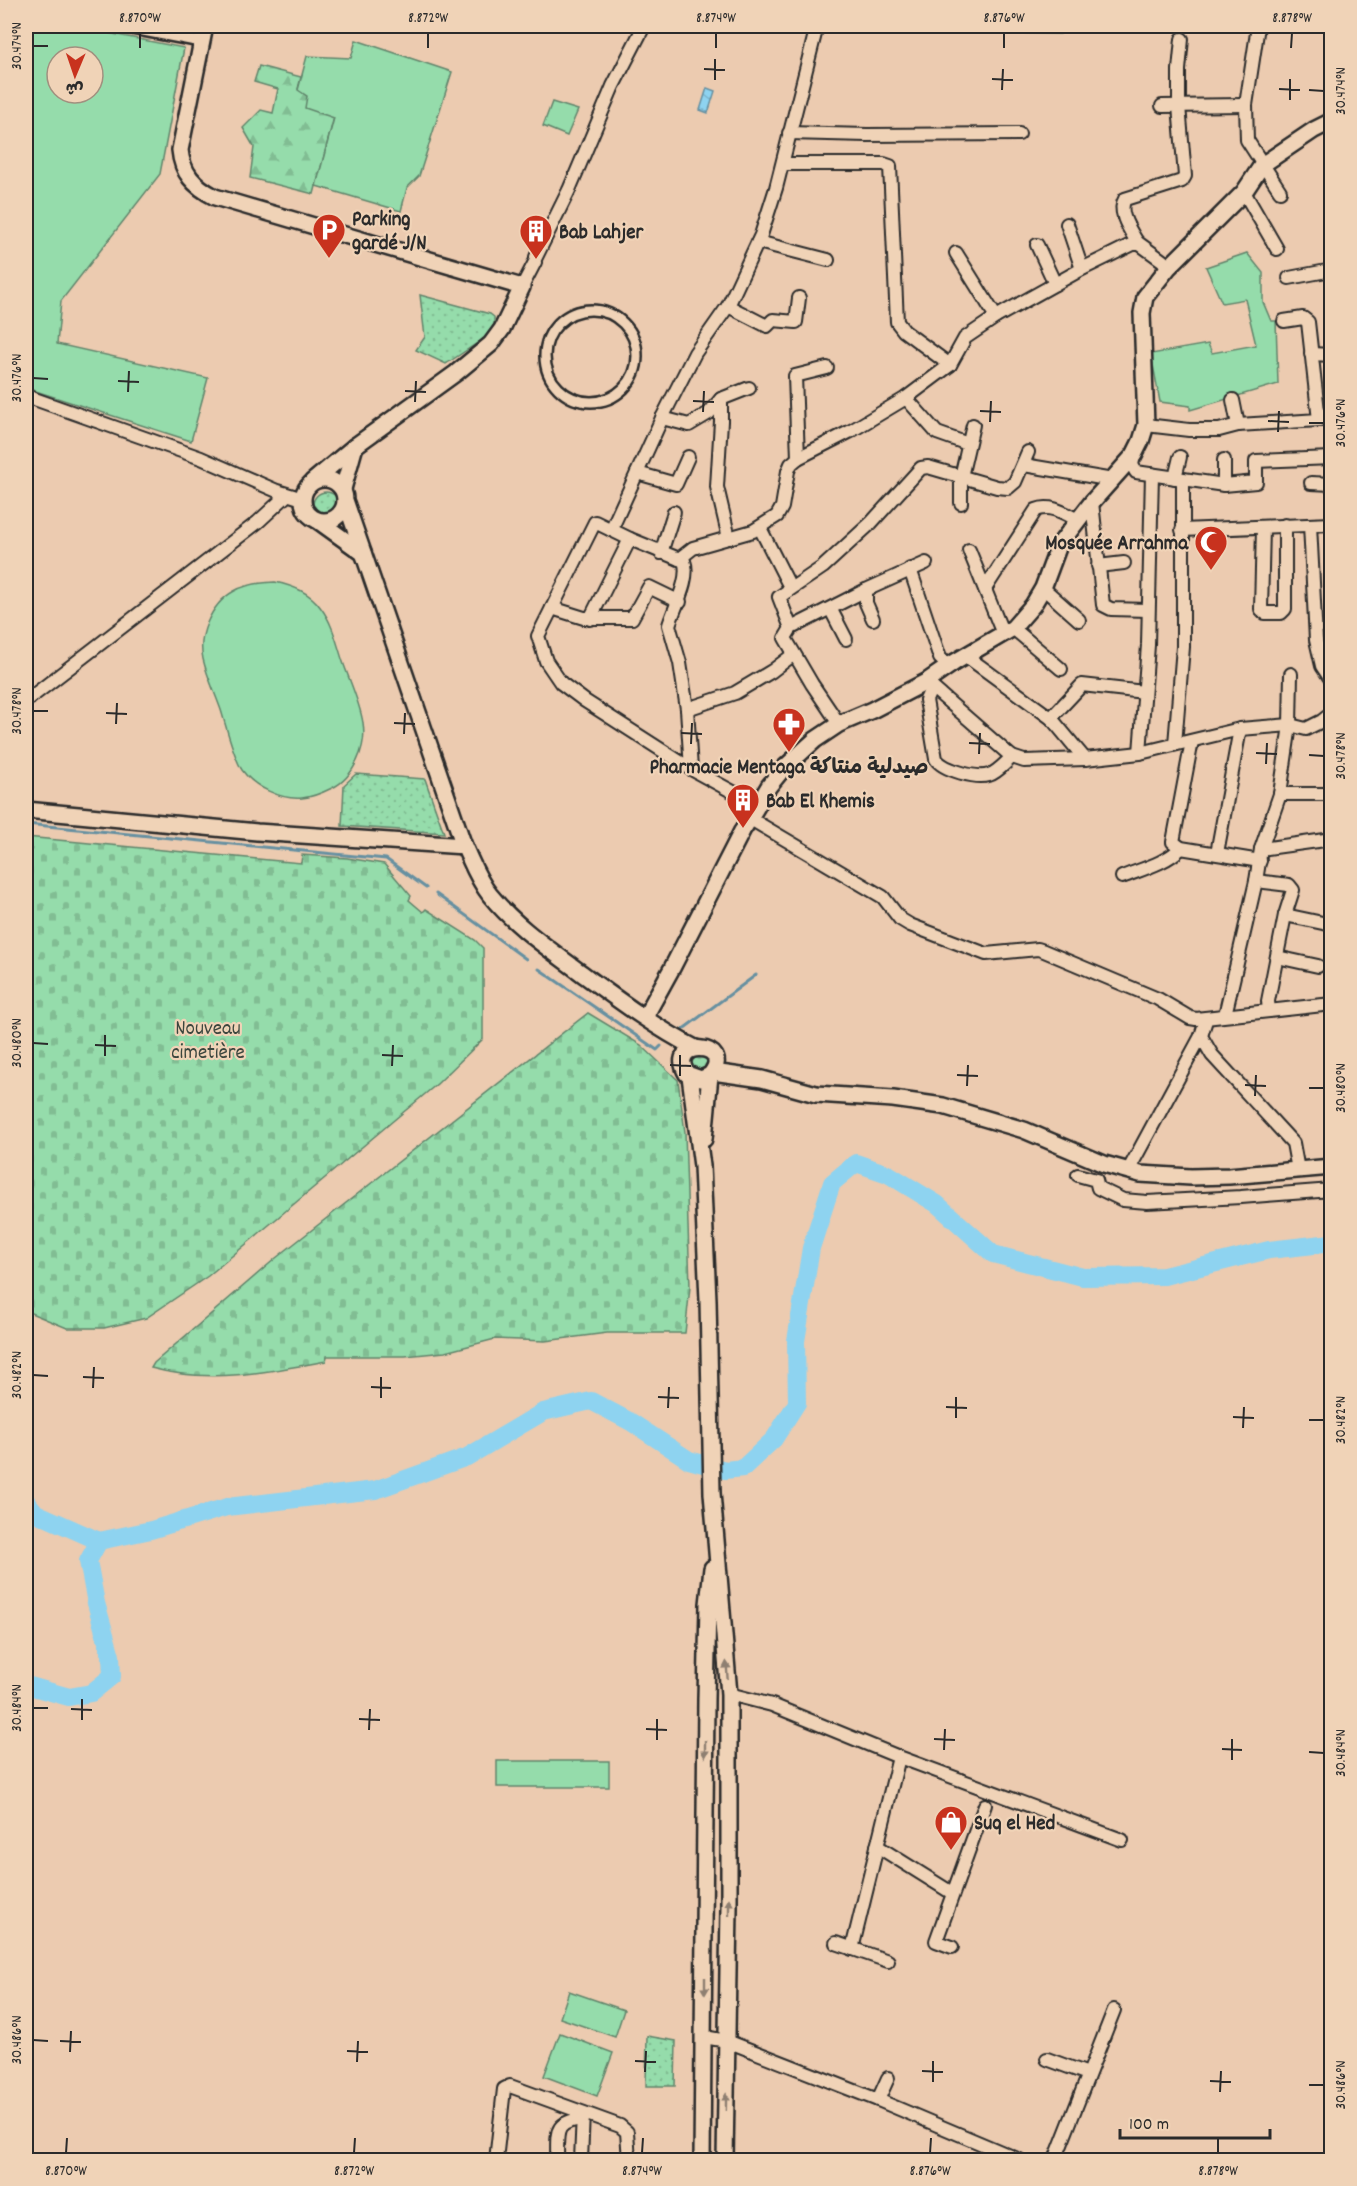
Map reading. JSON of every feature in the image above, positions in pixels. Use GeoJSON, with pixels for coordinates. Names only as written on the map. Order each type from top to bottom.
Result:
{"type":"FeatureCollection","features":[{"type":"Feature","properties":{"kind":"street"},"geometry":{"type":"LineString","coordinates":[[117,26],[202,30],[180,150],[187,174],[202,190],[226,200],[522,286]]}},
{"type":"Feature","properties":{"kind":"street"},"geometry":{"type":"LineString","coordinates":[[363,554],[314,518],[304,507],[305,492],[312,482],[355,446],[447,380],[491,344],[502,328],[536,260],[569,190],[613,86],[644,26]]}},
{"type":"Feature","properties":{"kind":"street"},"geometry":{"type":"LineString","coordinates":[[611,530],[662,418],[695,353],[728,306],[758,242],[783,164],[817,26]]}},
{"type":"Feature","properties":{"kind":"street"},"geometry":{"type":"LineString","coordinates":[[1257,26],[1246,105],[1247,140],[1280,191]]}},
{"type":"Feature","properties":{"kind":"street"},"geometry":{"type":"LineString","coordinates":[[1168,268],[1163,261],[1137,242],[1122,213],[1125,199],[1182,181],[1184,178],[1179,106],[1182,39]]}},
{"type":"Feature","properties":{"kind":"street"},"geometry":{"type":"LineString","coordinates":[[1162,106],[1246,105]]}},
{"type":"Feature","properties":{"kind":"street"},"geometry":{"type":"LineString","coordinates":[[645,1017],[745,826],[782,770],[815,740],[839,724],[929,685],[948,666],[1008,631],[1033,605],[1043,588],[1059,544],[1092,502],[1134,455],[1141,441],[1146,425],[1142,304],[1145,297],[1168,268],[1244,192],[1262,165],[1314,130],[1332,121]]}},
{"type":"Feature","properties":{"kind":"street"},"geometry":{"type":"LineString","coordinates":[[789,133],[1019,134]]}},
{"type":"Feature","properties":{"kind":"street"},"geometry":{"type":"LineString","coordinates":[[783,164],[884,164],[890,166],[897,322],[904,331],[950,365]]}},
{"type":"Feature","properties":{"kind":"street"},"geometry":{"type":"LineString","coordinates":[[1244,192],[1277,249]]}},
{"type":"Feature","properties":{"kind":"street"},"geometry":{"type":"LineString","coordinates":[[1067,224],[1082,269]]}},
{"type":"Feature","properties":{"kind":"street"},"geometry":{"type":"LineString","coordinates":[[758,242],[828,260]]}},
{"type":"Feature","properties":{"kind":"street"},"geometry":{"type":"LineString","coordinates":[[679,559],[693,548],[760,528],[780,512],[788,471],[798,458],[851,431],[906,398],[950,365],[965,338],[996,317],[1082,269],[1137,242]]}},
{"type":"Feature","properties":{"kind":"street"},"geometry":{"type":"LineString","coordinates":[[1037,245],[1055,284]]}},
{"type":"Feature","properties":{"kind":"street"},"geometry":{"type":"LineString","coordinates":[[956,253],[996,317]]}},
{"type":"Feature","properties":{"kind":"street"},"geometry":{"type":"LineString","coordinates":[[1289,278],[1332,270]]}},
{"type":"Feature","properties":{"kind":"street"},"geometry":{"type":"LineString","coordinates":[[728,306],[767,326],[773,320],[796,322],[799,298]]}},
{"type":"Feature","properties":{"kind":"street"},"geometry":{"type":"LineString","coordinates":[[596,310],[611,314],[624,323],[633,337],[638,352],[636,368],[629,382],[618,394],[603,400],[587,402],[572,398],[558,388],[549,375],[545,360],[546,344],[553,329],[565,318],[579,311],[596,310]]}},
{"type":"Feature","properties":{"kind":"street"},"geometry":{"type":"LineString","coordinates":[[1146,425],[1189,430],[1219,430],[1238,425],[1317,421],[1319,418],[1307,320],[1303,318],[1284,321]]}},
{"type":"Feature","properties":{"kind":"street"},"geometry":{"type":"LineString","coordinates":[[1311,354],[1332,354]]}},
{"type":"Feature","properties":{"kind":"street"},"geometry":{"type":"LineString","coordinates":[[798,458],[795,376],[826,368]]}},
{"type":"Feature","properties":{"kind":"street"},"geometry":{"type":"LineString","coordinates":[[662,418],[688,425],[709,413],[721,399],[749,388]]}},
{"type":"Feature","properties":{"kind":"street"},"geometry":{"type":"LineString","coordinates":[[26,396],[201,458],[287,495],[303,499]]}},
{"type":"Feature","properties":{"kind":"street"},"geometry":{"type":"LineString","coordinates":[[906,398],[937,433],[968,444]]}},
{"type":"Feature","properties":{"kind":"street"},"geometry":{"type":"LineString","coordinates":[[721,399],[717,487],[729,538]]}},
{"type":"Feature","properties":{"kind":"street"},"geometry":{"type":"LineString","coordinates":[[1233,400],[1238,425]]}},
{"type":"Feature","properties":{"kind":"street"},"geometry":{"type":"LineString","coordinates":[[1317,402],[1332,401]]}},
{"type":"Feature","properties":{"kind":"street"},"geometry":{"type":"LineString","coordinates":[[961,502],[961,477],[973,425]]}},
{"type":"Feature","properties":{"kind":"street"},"geometry":{"type":"LineString","coordinates":[[314,518],[322,521],[338,517],[355,446]]}},
{"type":"Feature","properties":{"kind":"street"},"geometry":{"type":"LineString","coordinates":[[791,628],[778,597],[831,560],[871,523],[921,468],[928,466],[997,487],[1008,488],[1015,482],[1028,452]]}},
{"type":"Feature","properties":{"kind":"street"},"geometry":{"type":"LineString","coordinates":[[1134,455],[1132,465],[1136,472],[1224,485],[1256,482],[1256,461],[1332,458]]}},
{"type":"Feature","properties":{"kind":"street"},"geometry":{"type":"LineString","coordinates":[[637,473],[676,484],[688,457]]}},
{"type":"Feature","properties":{"kind":"street"},"geometry":{"type":"LineString","coordinates":[[1175,744],[1183,647],[1180,457]]}},
{"type":"Feature","properties":{"kind":"street"},"geometry":{"type":"LineString","coordinates":[[1224,460],[1224,485]]}},
{"type":"Feature","properties":{"kind":"street"},"geometry":{"type":"LineString","coordinates":[[1024,465],[1113,480]]}},
{"type":"Feature","properties":{"kind":"street"},"geometry":{"type":"LineString","coordinates":[[1140,753],[1148,610],[1152,474]]}},
{"type":"Feature","properties":{"kind":"street"},"geometry":{"type":"LineString","coordinates":[[312,482],[320,479],[337,482],[344,496],[464,846],[488,893],[504,911],[541,943],[663,1031],[695,1048],[706,1048],[714,1055],[762,1079]]}},
{"type":"Feature","properties":{"kind":"street"},"geometry":{"type":"LineString","coordinates":[[1311,483],[1332,484]]}},
{"type":"Feature","properties":{"kind":"street"},"geometry":{"type":"LineString","coordinates":[[26,701],[258,522],[287,495]]}},
{"type":"Feature","properties":{"kind":"street"},"geometry":{"type":"LineString","coordinates":[[1092,502],[1103,605],[1106,608],[1148,610]]}},
{"type":"Feature","properties":{"kind":"street"},"geometry":{"type":"LineString","coordinates":[[985,588],[1036,510],[1047,507],[1056,509],[1078,520]]}},
{"type":"Feature","properties":{"kind":"street"},"geometry":{"type":"LineString","coordinates":[[661,553],[674,512]]}},
{"type":"Feature","properties":{"kind":"street"},"geometry":{"type":"LineString","coordinates":[[691,769],[687,709],[680,663],[669,625],[680,602],[687,568],[684,561],[661,553],[595,522],[538,636],[553,675],[585,701],[691,769],[757,805]]}},
{"type":"Feature","properties":{"kind":"street"},"geometry":{"type":"LineString","coordinates":[[1182,530],[1332,524]]}},
{"type":"Feature","properties":{"kind":"street"},"geometry":{"type":"LineString","coordinates":[[1263,528],[1261,609],[1265,613],[1281,613],[1285,609],[1285,525]]}},
{"type":"Feature","properties":{"kind":"street"},"geometry":{"type":"LineString","coordinates":[[1310,525],[1316,640],[1322,666],[1332,681]]}},
{"type":"Feature","properties":{"kind":"street"},"geometry":{"type":"LineString","coordinates":[[760,528],[790,587]]}},
{"type":"Feature","properties":{"kind":"street"},"geometry":{"type":"LineString","coordinates":[[590,619],[630,539]]}},
{"type":"Feature","properties":{"kind":"street"},"geometry":{"type":"LineString","coordinates":[[969,550],[985,588],[1008,631],[1061,669]]}},
{"type":"Feature","properties":{"kind":"street"},"geometry":{"type":"LineString","coordinates":[[839,724],[785,638],[791,628],[926,563]]}},
{"type":"Feature","properties":{"kind":"street"},"geometry":{"type":"LineString","coordinates":[[1098,566],[1124,563]]}},
{"type":"Feature","properties":{"kind":"street"},"geometry":{"type":"LineString","coordinates":[[910,569],[940,658],[948,666]]}},
{"type":"Feature","properties":{"kind":"street"},"geometry":{"type":"LineString","coordinates":[[552,608],[573,616],[590,619],[633,617],[650,587],[680,602]]}},
{"type":"Feature","properties":{"kind":"street"},"geometry":{"type":"LineString","coordinates":[[1043,588],[1079,620]]}},
{"type":"Feature","properties":{"kind":"street"},"geometry":{"type":"LineString","coordinates":[[866,590],[866,603],[873,619]]}},
{"type":"Feature","properties":{"kind":"street"},"geometry":{"type":"LineString","coordinates":[[831,610],[846,639]]}},
{"type":"Feature","properties":{"kind":"street"},"geometry":{"type":"LineString","coordinates":[[687,709],[735,693],[772,671],[794,654]]}},
{"type":"Feature","properties":{"kind":"street"},"geometry":{"type":"LineString","coordinates":[[966,656],[1050,718],[1085,759]]}},
{"type":"Feature","properties":{"kind":"street"},"geometry":{"type":"LineString","coordinates":[[1225,1015],[1260,855],[1280,794],[1290,725],[1291,674]]}},
{"type":"Feature","properties":{"kind":"street"},"geometry":{"type":"LineString","coordinates":[[929,685],[1012,758],[1024,761],[1085,759],[1140,753],[1240,729],[1290,725],[1306,729],[1332,713]]}},
{"type":"Feature","properties":{"kind":"street"},"geometry":{"type":"LineString","coordinates":[[929,685],[926,700],[938,763],[949,770],[982,777],[994,773],[1012,758]]}},
{"type":"Feature","properties":{"kind":"street"},"geometry":{"type":"LineString","coordinates":[[1050,718],[1083,685],[1144,692]]}},
{"type":"Feature","properties":{"kind":"street"},"geometry":{"type":"LineString","coordinates":[[1217,853],[1240,729]]}},
{"type":"Feature","properties":{"kind":"street"},"geometry":{"type":"LineString","coordinates":[[1192,741],[1173,842],[1181,848],[1217,853],[1260,855],[1332,840]]}},
{"type":"Feature","properties":{"kind":"street"},"geometry":{"type":"LineString","coordinates":[[1280,794],[1332,794]]}},
{"type":"Feature","properties":{"kind":"street"},"geometry":{"type":"LineString","coordinates":[[26,810],[257,832],[464,846]]}},
{"type":"Feature","properties":{"kind":"street"},"geometry":{"type":"LineString","coordinates":[[745,826],[799,849],[883,897],[900,920],[910,925],[986,954],[1038,949],[1051,953],[1158,999],[1190,1018],[1206,1020],[1225,1015],[1332,1004]]}},
{"type":"Feature","properties":{"kind":"street"},"geometry":{"type":"LineString","coordinates":[[1122,877],[1158,863],[1174,855],[1181,848]]}},
{"type":"Feature","properties":{"kind":"street"},"geometry":{"type":"LineString","coordinates":[[1256,880],[1288,885],[1292,888],[1293,896],[1285,915],[1268,1001],[1269,1011]]}},
{"type":"Feature","properties":{"kind":"street"},"geometry":{"type":"LineString","coordinates":[[1285,915],[1332,925]]}},
{"type":"Feature","properties":{"kind":"street"},"geometry":{"type":"LineString","coordinates":[[1277,957],[1318,966]]}},
{"type":"Feature","properties":{"kind":"street"},"geometry":{"type":"LineString","coordinates":[[1128,1171],[1201,1036],[1206,1020]]}},
{"type":"Feature","properties":{"kind":"street"},"geometry":{"type":"LineString","coordinates":[[663,1031],[684,1060]]}},
{"type":"Feature","properties":{"kind":"street"},"geometry":{"type":"LineString","coordinates":[[1201,1036],[1212,1055],[1293,1143],[1298,1170]]}},
{"type":"Feature","properties":{"kind":"street"},"geometry":{"type":"LineString","coordinates":[[695,1048],[686,1054],[685,1071],[690,1076],[700,1079],[712,1074],[762,1079],[816,1094],[893,1099],[943,1106],[1024,1130],[1104,1164],[1140,1174],[1191,1177],[1332,1167]]}},
{"type":"Feature","properties":{"kind":"street"},"geometry":{"type":"LineString","coordinates":[[702,1166],[712,1074],[716,1064],[714,1055]]}},
{"type":"Feature","properties":{"kind":"street"},"geometry":{"type":"LineString","coordinates":[[690,1076],[702,1166],[712,1493],[729,1694],[725,2160]]}},
{"type":"Feature","properties":{"kind":"street"},"geometry":{"type":"LineString","coordinates":[[1078,1175],[1096,1180],[1098,1188],[1122,1200],[1147,1202],[1332,1190]]}},
{"type":"Feature","properties":{"kind":"street"},"geometry":{"type":"LineString","coordinates":[[702,2160],[705,1699],[708,1604],[715,1544]]}},
{"type":"Feature","properties":{"kind":"street"},"geometry":{"type":"LineString","coordinates":[[729,1694],[772,1705],[898,1757],[1122,1840]]}},
{"type":"Feature","properties":{"kind":"street"},"geometry":{"type":"LineString","coordinates":[[852,1949],[898,1757]]}},
{"type":"Feature","properties":{"kind":"street"},"geometry":{"type":"LineString","coordinates":[[952,1947],[936,1941],[985,1805]]}},
{"type":"Feature","properties":{"kind":"street"},"geometry":{"type":"LineString","coordinates":[[877,1846],[952,1893]]}},
{"type":"Feature","properties":{"kind":"street"},"geometry":{"type":"LineString","coordinates":[[836,1943],[888,1961]]}},
{"type":"Feature","properties":{"kind":"street"},"geometry":{"type":"LineString","coordinates":[[1055,2160],[1114,2010]]}},
{"type":"Feature","properties":{"kind":"street"},"geometry":{"type":"LineString","coordinates":[[704,2037],[727,2042],[878,2100],[1020,2160]]}},
{"type":"Feature","properties":{"kind":"street"},"geometry":{"type":"LineString","coordinates":[[1047,2059],[1088,2074]]}},
{"type":"Feature","properties":{"kind":"street"},"geometry":{"type":"LineString","coordinates":[[878,2100],[888,2078]]}},
{"type":"Feature","properties":{"kind":"street"},"geometry":{"type":"LineString","coordinates":[[496,2160],[505,2088],[513,2086],[583,2116],[620,2126],[627,2132],[629,2160]]}},
{"type":"Feature","properties":{"kind":"street"},"geometry":{"type":"LineString","coordinates":[[557,2160],[558,2136],[562,2124],[567,2120],[583,2116]]}},
{"type":"Feature","properties":{"kind":"street"},"geometry":{"type":"LineString","coordinates":[[581,2160],[583,2116]]}},
{"type":"Feature","properties":{"kind":"green space"},"geometry":{"type":"Polygon","coordinates":[[[26,26],[72,26],[184,48],[160,174],[61,301],[57,344],[208,378],[191,441],[26,388],[26,26]]]}},
{"type":"Feature","properties":{"kind":"green space"},"geometry":{"type":"Polygon","coordinates":[[[928,26],[1000,26],[1000,30],[997,32],[921,30],[928,26]]]}},
{"type":"Feature","properties":{"kind":"green space"},"geometry":{"type":"Polygon","coordinates":[[[1006,26],[1062,26],[1064,31],[1060,34],[1006,33],[1006,26]]]}},
{"type":"Feature","properties":{"kind":"green space"},"geometry":{"type":"Polygon","coordinates":[[[356,40],[452,72],[419,176],[407,188],[401,211],[316,186],[334,118],[305,108],[307,96],[298,90],[307,56],[351,58],[356,40]]]}},
{"type":"Feature","properties":{"kind":"green space"},"geometry":{"type":"Polygon","coordinates":[[[259,66],[301,77],[298,89],[334,117],[314,194],[250,178],[254,147],[243,128],[261,110],[273,113],[278,89],[254,82],[259,66]]]}},
{"type":"Feature","properties":{"kind":"green space"},"geometry":{"type":"Polygon","coordinates":[[[552,102],[578,110],[567,136],[543,126],[552,102]]]}},
{"type":"Feature","properties":{"kind":"green space"},"geometry":{"type":"Polygon","coordinates":[[[1247,253],[1263,273],[1263,302],[1271,321],[1276,321],[1278,384],[1190,410],[1190,406],[1160,402],[1151,354],[1208,344],[1212,353],[1256,345],[1245,299],[1222,303],[1206,267],[1247,253]]]}},
{"type":"Feature","properties":{"kind":"green space"},"geometry":{"type":"Polygon","coordinates":[[[420,295],[490,314],[494,317],[494,328],[489,335],[446,364],[416,350],[425,337],[420,295]]]}},
{"type":"Feature","properties":{"kind":"green space"},"geometry":{"type":"Polygon","coordinates":[[[326,492],[335,496],[339,505],[335,514],[326,518],[317,514],[313,505],[317,496],[326,492]]]}},
{"type":"Feature","properties":{"kind":"green space"},"geometry":{"type":"Polygon","coordinates":[[[275,582],[306,594],[317,602],[325,614],[334,634],[363,723],[361,751],[347,777],[328,790],[302,798],[277,795],[253,782],[242,770],[233,750],[202,654],[205,627],[212,612],[226,597],[243,587],[275,582]]]}},
{"type":"Feature","properties":{"kind":"green space"},"geometry":{"type":"Polygon","coordinates":[[[356,774],[425,779],[444,833],[342,826],[344,785],[356,774]]]}},
{"type":"Feature","properties":{"kind":"green space","name":"Nouveau cimetière"},"geometry":{"type":"Polygon","coordinates":[[[26,837],[301,863],[302,855],[347,858],[384,864],[411,896],[409,900],[423,912],[426,909],[475,940],[483,948],[483,1039],[437,1084],[208,1276],[146,1318],[104,1328],[67,1328],[26,1311],[26,837]]]}},
{"type":"Feature","properties":{"kind":"green space"},"geometry":{"type":"Polygon","coordinates":[[[588,1013],[641,1045],[678,1080],[685,1132],[690,1287],[685,1333],[607,1333],[545,1341],[495,1339],[445,1352],[405,1356],[327,1356],[326,1361],[239,1375],[195,1375],[151,1368],[276,1258],[588,1013]]]}},
{"type":"Feature","properties":{"kind":"green space"},"geometry":{"type":"Polygon","coordinates":[[[697,1056],[703,1056],[708,1064],[706,1070],[697,1072],[692,1067],[692,1061],[697,1056]]]}},
{"type":"Feature","properties":{"kind":"green space"},"geometry":{"type":"Polygon","coordinates":[[[497,1761],[609,1761],[609,1787],[497,1787],[497,1761]]]}},
{"type":"Feature","properties":{"kind":"green space"},"geometry":{"type":"Polygon","coordinates":[[[569,1991],[624,2010],[615,2037],[560,2018],[569,1991]]]}},
{"type":"Feature","properties":{"kind":"green space"},"geometry":{"type":"Polygon","coordinates":[[[560,2033],[613,2053],[597,2096],[544,2076],[560,2033]]]}},
{"type":"Feature","properties":{"kind":"green space"},"geometry":{"type":"Polygon","coordinates":[[[647,2036],[676,2041],[675,2086],[646,2086],[647,2036]]]}},
{"type":"Feature","properties":{"kind":"water"},"geometry":{"type":"Polygon","coordinates":[[[138,26],[180,26],[178,34],[138,26]]]}},
{"type":"Feature","properties":{"kind":"water"},"geometry":{"type":"Polygon","coordinates":[[[707,88],[715,91],[708,113],[700,110],[707,88]]]}},
{"type":"Feature","properties":{"kind":"waterway"},"geometry":{"type":"LineString","coordinates":[[26,824],[386,859],[426,888]]}},
{"type":"Feature","properties":{"kind":"waterway"},"geometry":{"type":"LineString","coordinates":[[436,894],[526,959]]}},
{"type":"Feature","properties":{"kind":"waterway"},"geometry":{"type":"LineString","coordinates":[[539,969],[657,1050],[661,1046]]}},
{"type":"Feature","properties":{"kind":"waterway"},"geometry":{"type":"LineString","coordinates":[[678,1033],[756,975]]}},
{"type":"Feature","properties":{"kind":"waterway"},"geometry":{"type":"LineString","coordinates":[[26,1501],[36,1513],[99,1541],[151,1530],[227,1507],[375,1490],[467,1457],[543,1412],[591,1401],[631,1422],[689,1460],[725,1470],[743,1468],[774,1439],[797,1403],[796,1341],[811,1248],[832,1183],[856,1163],[888,1174],[937,1204],[993,1254],[1083,1277],[1164,1276],[1269,1250],[1332,1243]]}},
{"type":"Feature","properties":{"kind":"waterway"},"geometry":{"type":"LineString","coordinates":[[26,1685],[69,1697],[91,1693],[112,1676],[111,1656],[96,1603],[88,1561],[99,1541]]}},
{"type":"Feature","properties":{"kind":"place","name":"Parking gardé J/N"},"geometry":{"type":"Point","coordinates":[329,259]}},
{"type":"Feature","properties":{"kind":"place","name":"Bab Lahjer"},"geometry":{"type":"Point","coordinates":[536,260]}},
{"type":"Feature","properties":{"kind":"place","name":"Mosquée Arrahma"},"geometry":{"type":"Point","coordinates":[1211,571]}},
{"type":"Feature","properties":{"kind":"place","name":"Pharmacie Mentaga صيدلية منتاكة"},"geometry":{"type":"Point","coordinates":[789,753]}},
{"type":"Feature","properties":{"kind":"place","name":"Bab El Khemis"},"geometry":{"type":"Point","coordinates":[743,829]}},
{"type":"Feature","properties":{"kind":"place","name":"Suq el Hed"},"geometry":{"type":"Point","coordinates":[951,1851]}}]}
